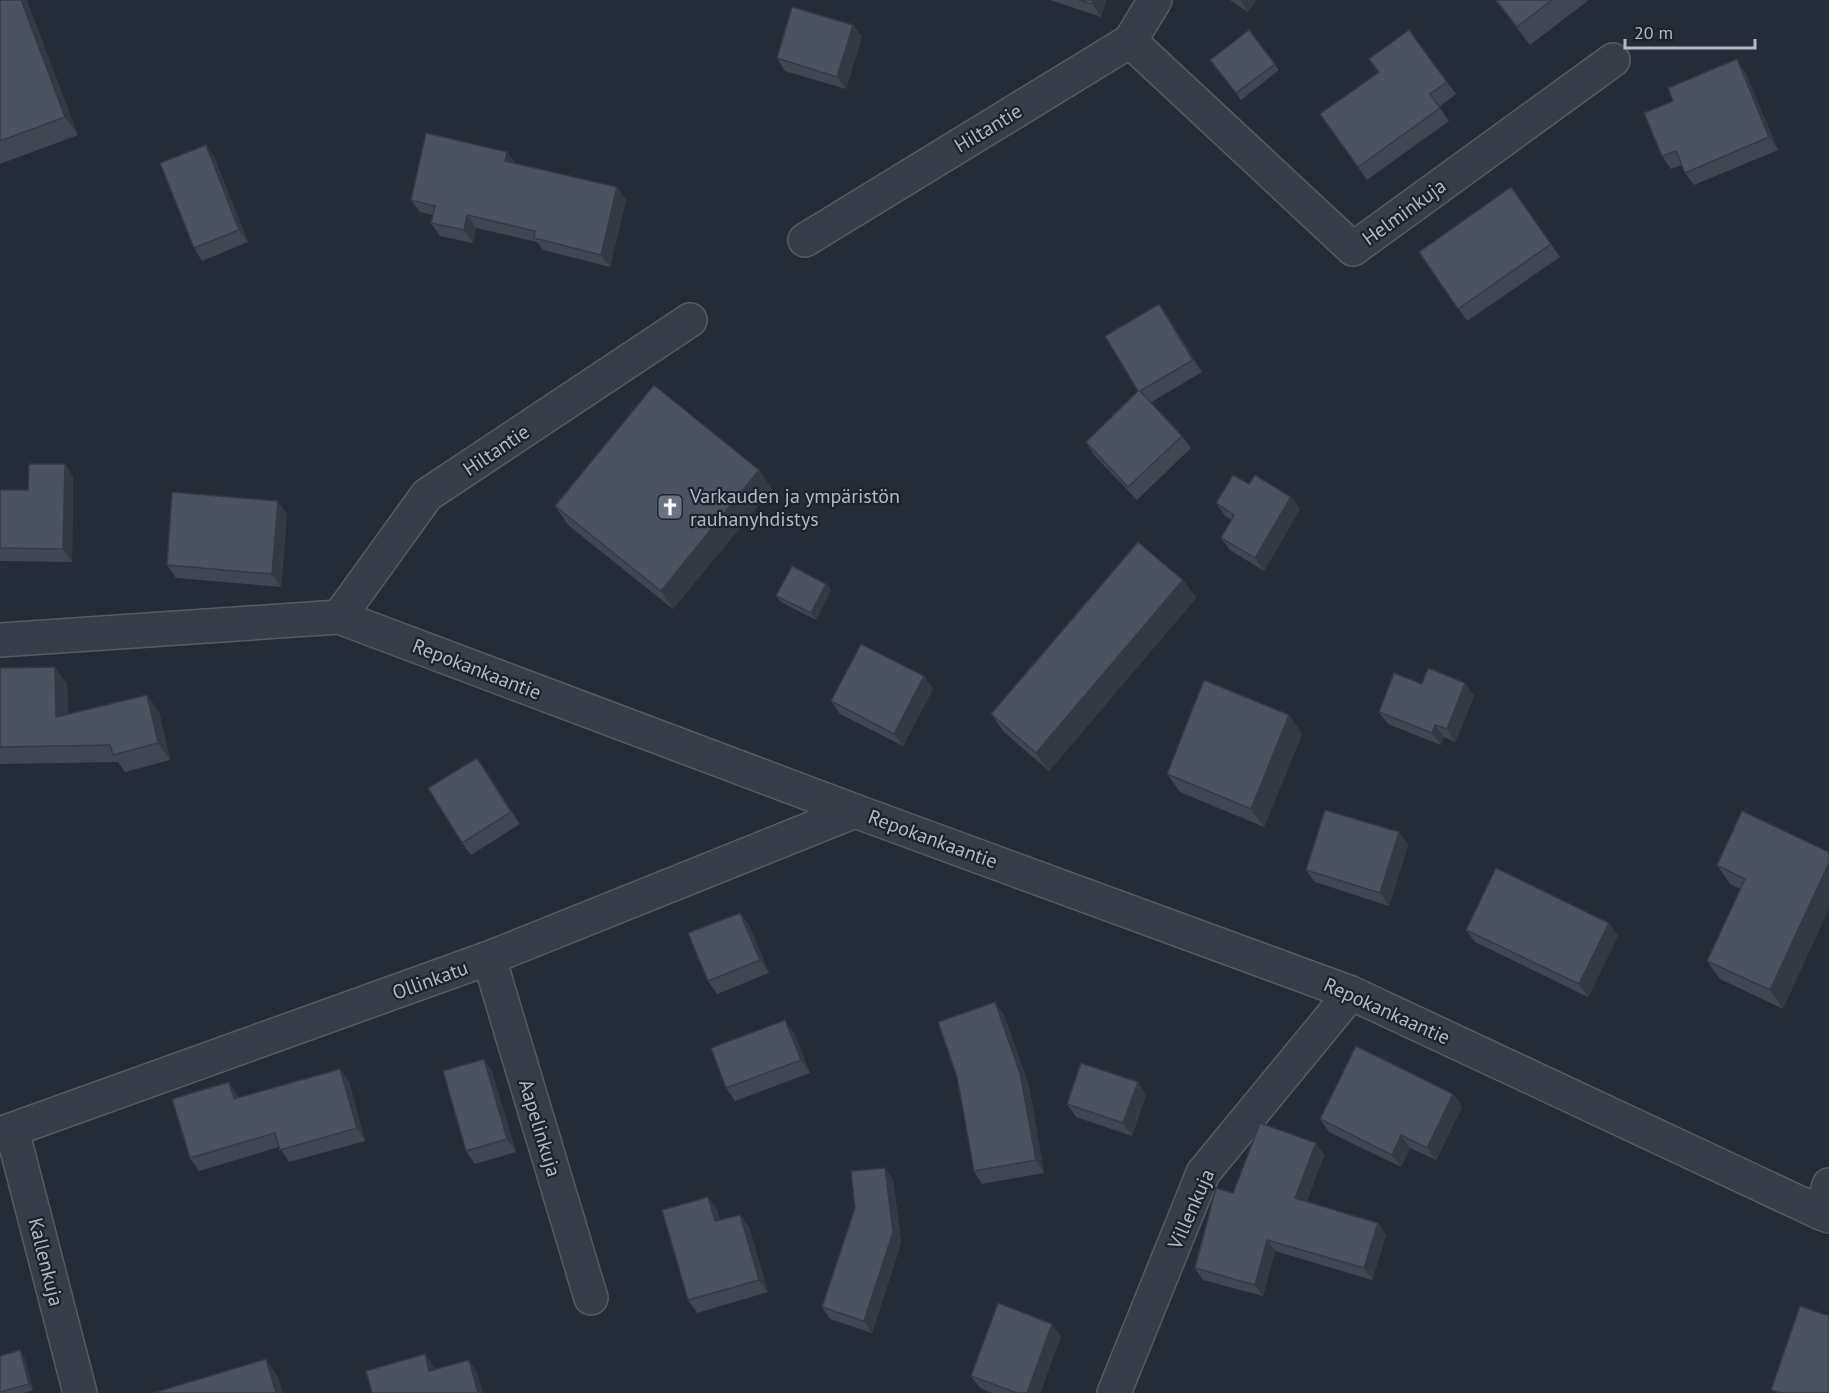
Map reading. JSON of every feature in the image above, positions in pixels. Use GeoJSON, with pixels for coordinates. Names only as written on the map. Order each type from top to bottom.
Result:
{"type":"FeatureCollection","features":[{"type":"Feature","properties":{"kind":"street","name":"Hiltantie"},"geometry":{"type":"LineString","coordinates":[[806,240],[1131,41],[1155,0]]}},
{"type":"Feature","properties":{"kind":"street","name":"Helminkuja"},"geometry":{"type":"LineString","coordinates":[[1131,41],[1353,249],[1613,60]]}},
{"type":"Feature","properties":{"kind":"street","name":"Hiltantie"},"geometry":{"type":"LineString","coordinates":[[339,617],[427,495],[690,321]]}},
{"type":"Feature","properties":{"kind":"street","name":"Repokankaantie"},"geometry":{"type":"LineString","coordinates":[[0,640],[339,617],[1351,993],[1826,1205]]}},
{"type":"Feature","properties":{"kind":"street","name":"Ollinkatu"},"geometry":{"type":"LineString","coordinates":[[6,1132],[489,958],[855,810]]}},
{"type":"Feature","properties":{"kind":"street","name":"Aapelinkuja"},"geometry":{"type":"LineString","coordinates":[[489,958],[591,1298]]}},
{"type":"Feature","properties":{"kind":"street","name":"Villenkuja"},"geometry":{"type":"LineString","coordinates":[[1114,1393],[1203,1173],[1351,993]]}},
{"type":"Feature","properties":{"kind":"street","name":"Kallenkuja"},"geometry":{"type":"LineString","coordinates":[[6,1132],[80,1393]]}},
{"type":"Feature","properties":{"kind":"building"},"geometry":{"type":"Polygon","coordinates":[[[0,0],[21,0],[65,117],[0,141],[0,0]]]}},
{"type":"Feature","properties":{"kind":"building"},"geometry":{"type":"Polygon","coordinates":[[[1079,0],[1093,0],[1092,4],[1079,0]]]}},
{"type":"Feature","properties":{"kind":"building"},"geometry":{"type":"Polygon","coordinates":[[[1496,0],[1552,0],[1517,27],[1496,0]]]}},
{"type":"Feature","properties":{"kind":"building"},"geometry":{"type":"Polygon","coordinates":[[[792,7],[853,25],[837,77],[777,58],[792,7]]]}},
{"type":"Feature","properties":{"kind":"building"},"geometry":{"type":"Polygon","coordinates":[[[1249,30],[1275,64],[1236,93],[1210,60],[1249,30]]]}},
{"type":"Feature","properties":{"kind":"building"},"geometry":{"type":"Polygon","coordinates":[[[1409,30],[1447,82],[1430,94],[1440,108],[1358,167],[1320,114],[1379,72],[1369,59],[1409,30]]]}},
{"type":"Feature","properties":{"kind":"building"},"geometry":{"type":"Polygon","coordinates":[[[1737,59],[1769,137],[1685,173],[1676,151],[1662,156],[1644,113],[1673,101],[1668,88],[1737,59]]]}},
{"type":"Feature","properties":{"kind":"building"},"geometry":{"type":"Polygon","coordinates":[[[426,133],[507,152],[505,161],[617,187],[601,255],[534,238],[535,231],[467,215],[464,230],[431,223],[435,206],[411,200],[426,133]]]}},
{"type":"Feature","properties":{"kind":"building"},"geometry":{"type":"Polygon","coordinates":[[[206,145],[239,230],[194,248],[160,163],[206,145]]]}},
{"type":"Feature","properties":{"kind":"building"},"geometry":{"type":"Polygon","coordinates":[[[1511,187],[1551,244],[1458,309],[1419,252],[1511,187]]]}},
{"type":"Feature","properties":{"kind":"building"},"geometry":{"type":"Polygon","coordinates":[[[1159,304],[1193,360],[1140,391],[1182,436],[1128,487],[1086,442],[1138,391],[1105,336],[1159,304]]]}},
{"type":"Feature","properties":{"kind":"building","name":"Varkauden ja ympäristön rauhanyhdistys"},"geometry":{"type":"Polygon","coordinates":[[[654,385],[759,470],[661,591],[555,506],[654,385]]]}},
{"type":"Feature","properties":{"kind":"building"},"geometry":{"type":"Polygon","coordinates":[[[29,464],[65,464],[63,549],[0,548],[0,490],[28,490],[29,464]]]}},
{"type":"Feature","properties":{"kind":"building"},"geometry":{"type":"Polygon","coordinates":[[[1233,475],[1249,484],[1255,475],[1291,497],[1255,558],[1221,538],[1234,515],[1216,503],[1233,475]]]}},
{"type":"Feature","properties":{"kind":"building"},"geometry":{"type":"Polygon","coordinates":[[[172,492],[278,501],[272,574],[167,565],[172,492]]]}},
{"type":"Feature","properties":{"kind":"building"},"geometry":{"type":"Polygon","coordinates":[[[1138,542],[1183,580],[1036,753],[991,714],[1138,542]]]}},
{"type":"Feature","properties":{"kind":"building"},"geometry":{"type":"Polygon","coordinates":[[[792,566],[826,584],[811,613],[776,596],[792,566]]]}},
{"type":"Feature","properties":{"kind":"building"},"geometry":{"type":"Polygon","coordinates":[[[861,644],[924,676],[894,734],[831,701],[861,644]]]}},
{"type":"Feature","properties":{"kind":"building"},"geometry":{"type":"Polygon","coordinates":[[[55,667],[56,717],[147,695],[158,743],[113,755],[110,745],[0,747],[0,668],[55,667]]]}},
{"type":"Feature","properties":{"kind":"building"},"geometry":{"type":"Polygon","coordinates":[[[1428,668],[1465,683],[1447,729],[1435,725],[1432,733],[1379,712],[1394,673],[1422,684],[1428,668]]]}},
{"type":"Feature","properties":{"kind":"building"},"geometry":{"type":"Polygon","coordinates":[[[1204,680],[1289,715],[1251,809],[1167,774],[1204,680]]]}},
{"type":"Feature","properties":{"kind":"building"},"geometry":{"type":"Polygon","coordinates":[[[477,758],[511,812],[462,843],[428,788],[477,758]]]}},
{"type":"Feature","properties":{"kind":"building"},"geometry":{"type":"Polygon","coordinates":[[[1325,810],[1399,832],[1380,893],[1306,870],[1325,810]]]}},
{"type":"Feature","properties":{"kind":"building"},"geometry":{"type":"Polygon","coordinates":[[[1742,811],[1829,852],[1829,863],[1770,990],[1707,961],[1745,879],[1717,865],[1742,811]]]}},
{"type":"Feature","properties":{"kind":"building"},"geometry":{"type":"Polygon","coordinates":[[[1496,868],[1609,923],[1579,984],[1466,930],[1496,868]]]}},
{"type":"Feature","properties":{"kind":"building"},"geometry":{"type":"Polygon","coordinates":[[[740,913],[760,960],[708,981],[688,933],[740,913]]]}},
{"type":"Feature","properties":{"kind":"building"},"geometry":{"type":"Polygon","coordinates":[[[995,1002],[1020,1073],[1036,1160],[974,1171],[957,1077],[938,1022],[995,1002]]]}},
{"type":"Feature","properties":{"kind":"building"},"geometry":{"type":"Polygon","coordinates":[[[785,1020],[801,1060],[726,1088],[711,1048],[785,1020]]]}},
{"type":"Feature","properties":{"kind":"building"},"geometry":{"type":"Polygon","coordinates":[[[1356,1046],[1453,1094],[1427,1148],[1401,1135],[1392,1155],[1320,1119],[1356,1046]]]}},
{"type":"Feature","properties":{"kind":"building"},"geometry":{"type":"Polygon","coordinates":[[[484,1059],[507,1139],[466,1151],[443,1071],[484,1059]]]}},
{"type":"Feature","properties":{"kind":"building"},"geometry":{"type":"Polygon","coordinates":[[[1081,1063],[1138,1082],[1123,1123],[1067,1104],[1081,1063]]]}},
{"type":"Feature","properties":{"kind":"building"},"geometry":{"type":"Polygon","coordinates":[[[340,1069],[357,1128],[280,1150],[275,1133],[190,1158],[172,1099],[229,1082],[234,1099],[340,1069]]]}},
{"type":"Feature","properties":{"kind":"building"},"geometry":{"type":"Polygon","coordinates":[[[1260,1123],[1316,1143],[1295,1198],[1378,1223],[1364,1268],[1267,1240],[1255,1285],[1195,1268],[1216,1188],[1233,1193],[1260,1123]]]}},
{"type":"Feature","properties":{"kind":"building"},"geometry":{"type":"Polygon","coordinates":[[[885,1168],[893,1232],[864,1321],[822,1307],[855,1208],[851,1171],[885,1168]]]}},
{"type":"Feature","properties":{"kind":"building"},"geometry":{"type":"Polygon","coordinates":[[[708,1197],[715,1221],[740,1215],[759,1280],[688,1300],[662,1210],[708,1197]]]}},
{"type":"Feature","properties":{"kind":"building"},"geometry":{"type":"Polygon","coordinates":[[[998,1303],[1052,1324],[1027,1393],[1017,1393],[971,1376],[998,1303]]]}},
{"type":"Feature","properties":{"kind":"building"},"geometry":{"type":"Polygon","coordinates":[[[1800,1306],[1829,1316],[1829,1393],[1780,1393],[1771,1390],[1800,1306]]]}},
{"type":"Feature","properties":{"kind":"building"},"geometry":{"type":"Polygon","coordinates":[[[20,1350],[29,1384],[0,1392],[0,1356],[20,1350]]]}},
{"type":"Feature","properties":{"kind":"building"},"geometry":{"type":"Polygon","coordinates":[[[425,1354],[429,1371],[469,1360],[478,1393],[372,1393],[366,1371],[425,1354]]]}},
{"type":"Feature","properties":{"kind":"building"},"geometry":{"type":"Polygon","coordinates":[[[266,1359],[276,1393],[153,1393],[266,1359]]]}},
{"type":"Feature","properties":{"kind":"place","name":"Varkauden ja ympäristön rauhanyhdistys"},"geometry":{"type":"Point","coordinates":[670,507]}}]}
